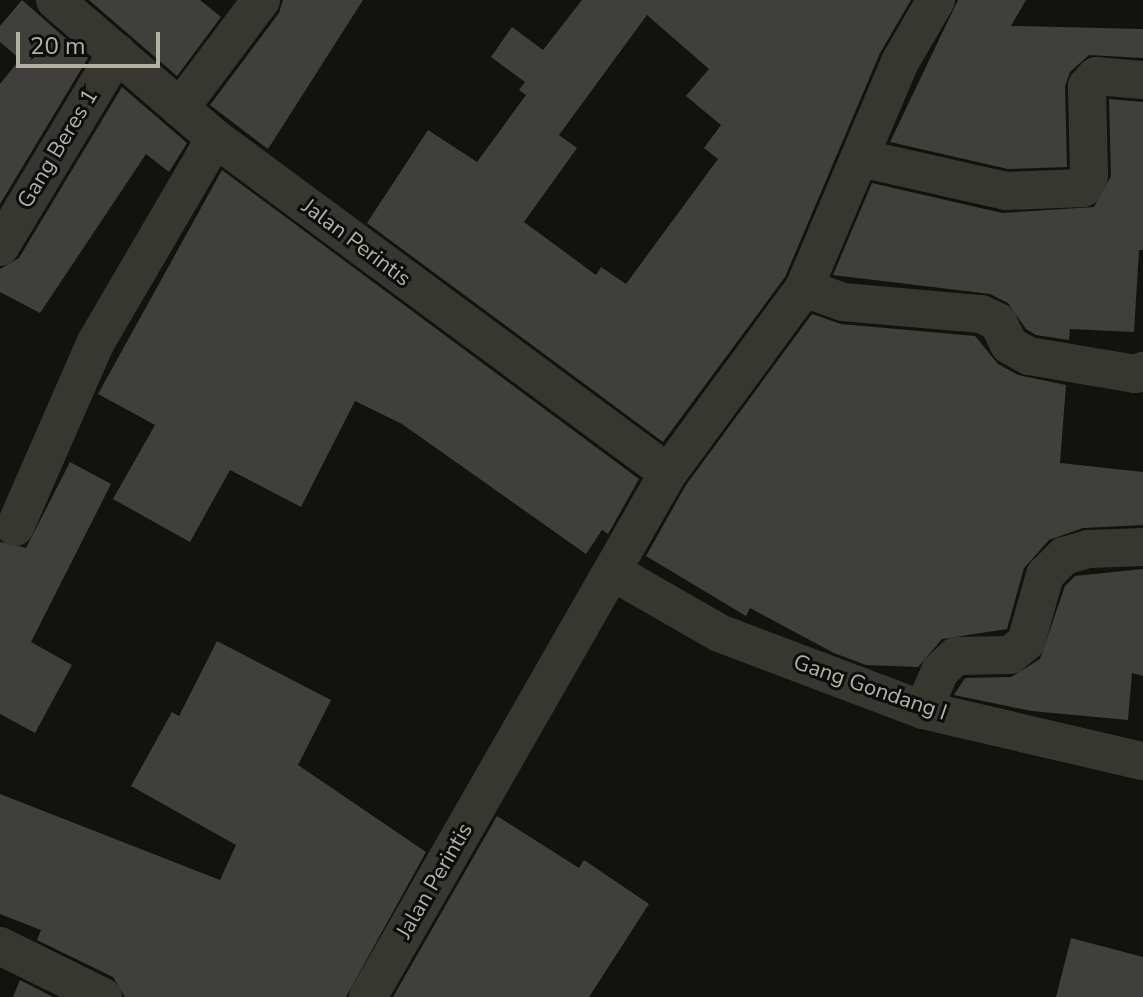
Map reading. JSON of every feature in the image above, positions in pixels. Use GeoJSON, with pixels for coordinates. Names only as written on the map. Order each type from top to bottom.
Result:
{"type":"FeatureCollection","features":[{"type":"Feature","properties":{"kind":"street","name":"Jalan Perintis"},"geometry":{"type":"LineString","coordinates":[[55,0],[215,138],[668,473]]}},
{"type":"Feature","properties":{"kind":"street"},"geometry":{"type":"LineString","coordinates":[[180,108],[261,0]]}},
{"type":"Feature","properties":{"kind":"street","name":"Jalan Perintis"},"geometry":{"type":"LineString","coordinates":[[368,997],[668,473],[804,288],[900,62],[936,0]]}},
{"type":"Feature","properties":{"kind":"street","name":"Gang Beres 1"},"geometry":{"type":"LineString","coordinates":[[0,247],[117,52]]}},
{"type":"Feature","properties":{"kind":"street"},"geometry":{"type":"LineString","coordinates":[[860,158],[1006,191],[1083,188],[1089,176],[1087,86],[1096,76],[1143,80]]}},
{"type":"Feature","properties":{"kind":"street"},"geometry":{"type":"LineString","coordinates":[[15,527],[96,342],[215,138]]}},
{"type":"Feature","properties":{"kind":"street"},"geometry":{"type":"LineString","coordinates":[[804,288],[843,302],[981,314],[998,322],[1009,345],[1029,356],[1135,374],[1143,371]]}},
{"type":"Feature","properties":{"kind":"street"},"geometry":{"type":"LineString","coordinates":[[923,710],[940,671],[956,656],[1010,655],[1026,642],[1045,575],[1064,556],[1089,549],[1143,547]]}},
{"type":"Feature","properties":{"kind":"street","name":"Gang Gondang I"},"geometry":{"type":"LineString","coordinates":[[613,572],[719,633],[923,710],[1143,761]]}},
{"type":"Feature","properties":{"kind":"street"},"geometry":{"type":"LineString","coordinates":[[0,946],[103,997]]}},
{"type":"Feature","properties":{"kind":"building"},"geometry":{"type":"Polygon","coordinates":[[[22,0],[88,58],[0,204],[0,84],[20,59],[0,42],[0,26],[22,0]]]}},
{"type":"Feature","properties":{"kind":"building"},"geometry":{"type":"Polygon","coordinates":[[[89,0],[200,0],[221,17],[177,76],[89,0]]]}},
{"type":"Feature","properties":{"kind":"building"},"geometry":{"type":"Polygon","coordinates":[[[283,0],[363,0],[268,149],[210,105],[279,13],[283,0]]]}},
{"type":"Feature","properties":{"kind":"building"},"geometry":{"type":"Polygon","coordinates":[[[582,0],[911,0],[880,53],[785,277],[663,442],[367,223],[428,130],[477,162],[526,95],[519,90],[525,82],[491,57],[512,27],[543,50],[582,0]],[[647,15],[559,135],[577,148],[524,222],[596,275],[601,267],[626,284],[718,159],[704,148],[721,125],[686,96],[709,69],[647,15]]]}},
{"type":"Feature","properties":{"kind":"building"},"geometry":{"type":"Polygon","coordinates":[[[958,0],[1026,0],[1011,26],[1143,29],[1143,58],[1089,55],[1070,72],[1065,86],[1067,167],[1008,169],[890,142],[958,0]]]}},
{"type":"Feature","properties":{"kind":"building"},"geometry":{"type":"Polygon","coordinates":[[[122,87],[187,143],[169,172],[146,154],[40,313],[0,292],[0,269],[19,258],[122,87]]]}},
{"type":"Feature","properties":{"kind":"building"},"geometry":{"type":"Polygon","coordinates":[[[1109,99],[1143,102],[1143,250],[1139,250],[1134,332],[1070,329],[1069,340],[1036,335],[1026,329],[1008,303],[990,294],[833,275],[872,183],[1002,213],[1094,207],[1111,176],[1109,99]]]}},
{"type":"Feature","properties":{"kind":"building"},"geometry":{"type":"Polygon","coordinates":[[[222,170],[639,479],[608,534],[602,530],[586,554],[402,424],[355,401],[301,507],[230,470],[190,542],[113,499],[155,425],[98,394],[222,170]]]}},
{"type":"Feature","properties":{"kind":"building"},"geometry":{"type":"Polygon","coordinates":[[[812,314],[841,324],[975,336],[998,364],[1018,375],[1066,385],[1060,463],[1143,472],[1143,525],[1083,528],[1049,540],[1024,568],[1007,629],[942,639],[918,667],[866,665],[834,653],[750,608],[746,616],[646,556],[686,485],[812,314]]]}},
{"type":"Feature","properties":{"kind":"building"},"geometry":{"type":"Polygon","coordinates":[[[70,462],[111,484],[31,642],[72,665],[35,733],[0,714],[0,542],[26,548],[70,462]]]}},
{"type":"Feature","properties":{"kind":"building"},"geometry":{"type":"Polygon","coordinates":[[[1143,569],[1143,676],[1132,673],[1128,720],[1032,711],[954,695],[965,678],[1011,677],[1040,659],[1065,586],[1075,576],[1143,569]]]}},
{"type":"Feature","properties":{"kind":"building"},"geometry":{"type":"Polygon","coordinates":[[[217,641],[331,700],[298,765],[426,852],[346,997],[125,997],[113,977],[37,940],[41,930],[0,914],[0,794],[220,880],[236,845],[131,786],[172,712],[179,716],[217,641]]]}},
{"type":"Feature","properties":{"kind":"building"},"geometry":{"type":"Polygon","coordinates":[[[497,816],[579,868],[584,860],[649,904],[589,997],[393,997],[497,816]]]}},
{"type":"Feature","properties":{"kind":"building"},"geometry":{"type":"Polygon","coordinates":[[[1071,938],[1143,957],[1143,997],[1056,997],[1071,938]]]}},
{"type":"Feature","properties":{"kind":"building"},"geometry":{"type":"Polygon","coordinates":[[[20,980],[53,997],[13,997],[20,980]]]}}]}
